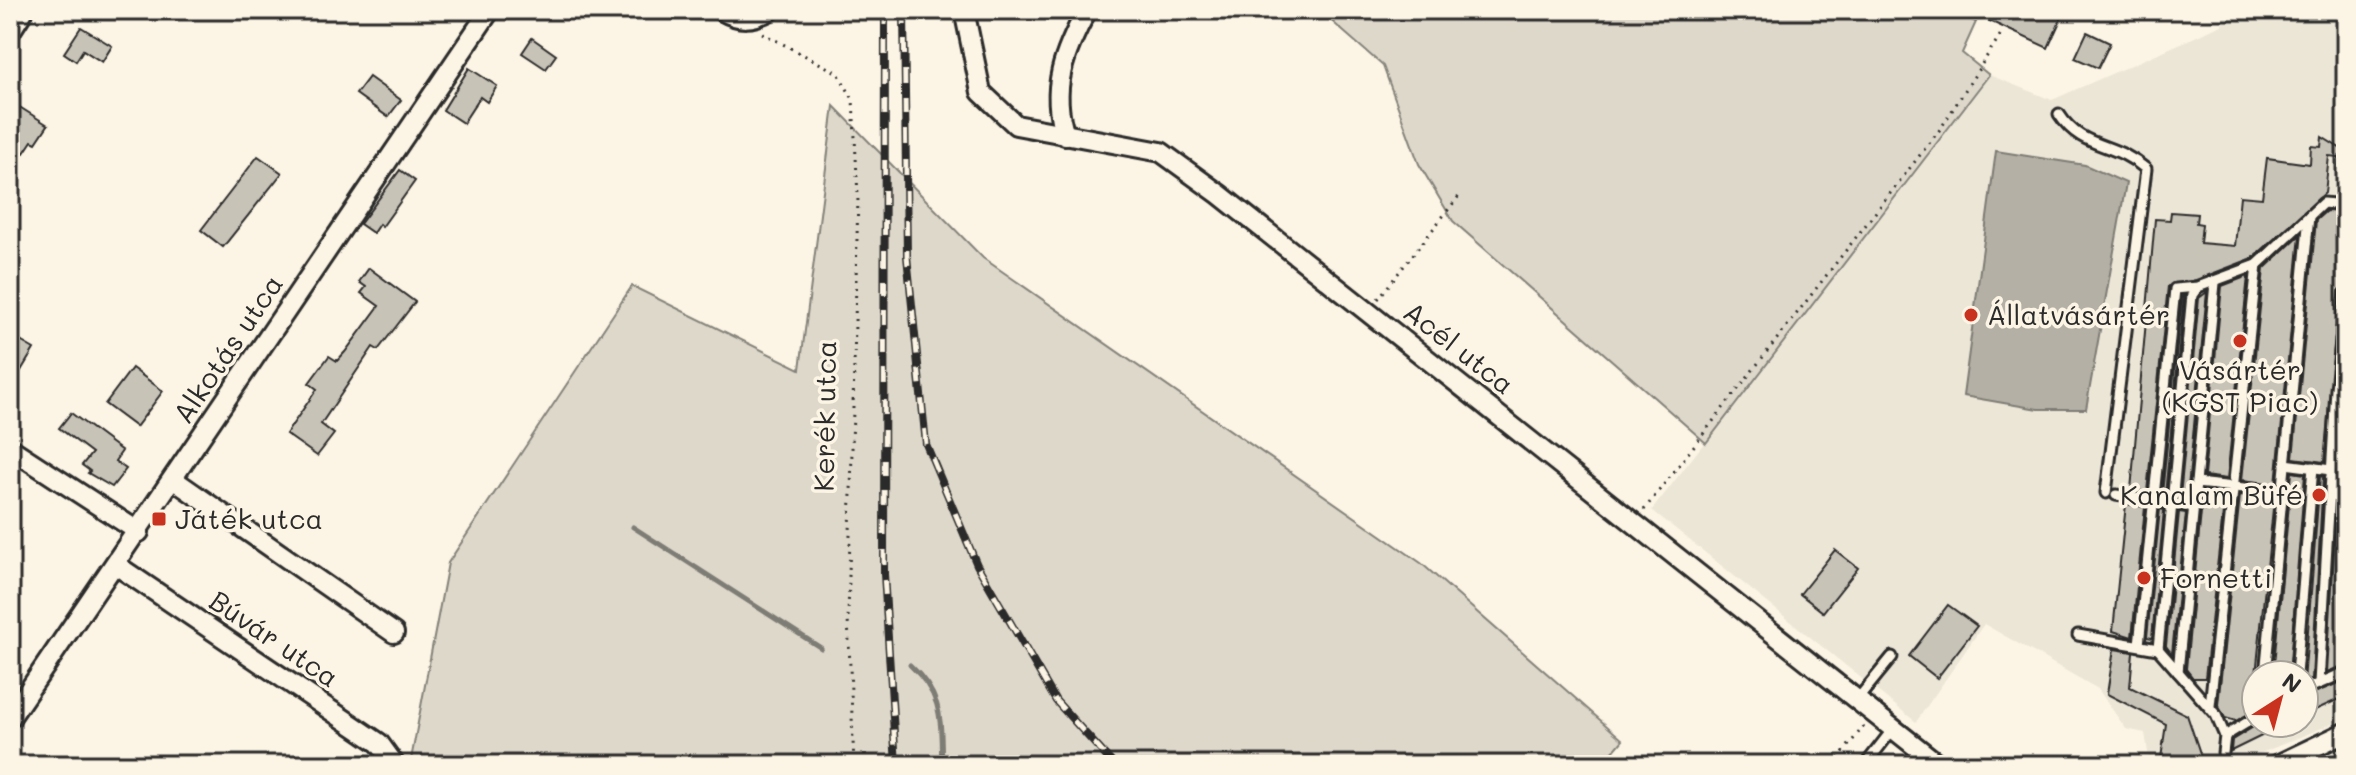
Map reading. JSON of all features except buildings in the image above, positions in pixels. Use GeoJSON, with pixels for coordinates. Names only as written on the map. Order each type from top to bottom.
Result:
{"type":"FeatureCollection","features":[{"type":"Feature","properties":{"kind":"street"},"geometry":{"type":"LineString","coordinates":[[10,32],[24,10]]}},
{"type":"Feature","properties":{"kind":"street","name":"Alkotás utca"},"geometry":{"type":"LineString","coordinates":[[10,718],[490,10]]}},
{"type":"Feature","properties":{"kind":"street"},"geometry":{"type":"LineString","coordinates":[[727,14],[754,19],[771,10]]}},
{"type":"Feature","properties":{"kind":"street","name":"Acél utca"},"geometry":{"type":"LineString","coordinates":[[964,10],[981,92],[1016,125],[1161,152],[1366,310],[1939,765]]}},
{"type":"Feature","properties":{"kind":"street"},"geometry":{"type":"LineString","coordinates":[[1065,135],[1060,95],[1061,63],[1087,10]]}},
{"type":"Feature","properties":{"kind":"street"},"geometry":{"type":"LineString","coordinates":[[10,448],[139,532]]}},
{"type":"Feature","properties":{"kind":"street"},"geometry":{"type":"LineString","coordinates":[[174,480],[394,633]]}},
{"type":"Feature","properties":{"kind":"street","name":"Búvár utca"},"geometry":{"type":"LineString","coordinates":[[116,565],[379,743],[395,765]]}},
{"type":"Feature","properties":{"kind":"street"},"geometry":{"type":"LineString","coordinates":[[2277,765],[2346,732]]}},
{"type":"Feature","properties":{"kind":"lane"},"geometry":{"type":"LineString","coordinates":[[2059,114],[2071,133],[2114,148],[2146,169],[2111,494],[2194,507]]}},
{"type":"Feature","properties":{"kind":"lane"},"geometry":{"type":"LineString","coordinates":[[2139,645],[2175,289],[2215,283],[2257,265],[2323,203],[2344,205],[2345,160]]}},
{"type":"Feature","properties":{"kind":"lane"},"geometry":{"type":"LineString","coordinates":[[2267,659],[2309,216]]}},
{"type":"Feature","properties":{"kind":"lane"},"geometry":{"type":"LineString","coordinates":[[2210,706],[2257,265]]}},
{"type":"Feature","properties":{"kind":"lane"},"geometry":{"type":"LineString","coordinates":[[2178,672],[2215,283]]}},
{"type":"Feature","properties":{"kind":"lane"},"geometry":{"type":"LineString","coordinates":[[2158,649],[2192,295],[2198,287]]}},
{"type":"Feature","properties":{"kind":"lane"},"geometry":{"type":"LineString","coordinates":[[2320,666],[2346,292]]}},
{"type":"Feature","properties":{"kind":"lane"},"geometry":{"type":"LineString","coordinates":[[2285,464],[2313,467],[2346,480]]}},
{"type":"Feature","properties":{"kind":"lane"},"geometry":{"type":"LineString","coordinates":[[2297,659],[2313,467]]}},
{"type":"Feature","properties":{"kind":"lane"},"geometry":{"type":"LineString","coordinates":[[2196,483],[2283,492]]}},
{"type":"Feature","properties":{"kind":"lane"},"geometry":{"type":"LineString","coordinates":[[2078,635],[2158,649],[2210,706],[2225,736],[2223,753]]}},
{"type":"Feature","properties":{"kind":"lane"},"geometry":{"type":"LineString","coordinates":[[1857,700],[1892,657]]}},
{"type":"Feature","properties":{"kind":"lane"},"geometry":{"type":"LineString","coordinates":[[2320,683],[2346,672]]}},
{"type":"Feature","properties":{"kind":"lane"},"geometry":{"type":"LineString","coordinates":[[2225,736],[2240,727]]}},
{"type":"Feature","properties":{"kind":"lane"},"geometry":{"type":"LineString","coordinates":[[1865,765],[1893,729]]}},
{"type":"Feature","properties":{"kind":"path","name":"Kerék utca"},"geometry":{"type":"LineString","coordinates":[[760,31],[838,73],[853,99],[858,196],[848,618],[854,765]]}},
{"type":"Feature","properties":{"kind":"path"},"geometry":{"type":"LineString","coordinates":[[1635,523],[1941,128],[2001,34]]}},
{"type":"Feature","properties":{"kind":"path"},"geometry":{"type":"LineString","coordinates":[[1366,310],[1459,196]]}},
{"type":"Feature","properties":{"kind":"path"},"geometry":{"type":"LineString","coordinates":[[1833,765],[1874,714]]}},
{"type":"Feature","properties":{"kind":"shaded area"},"geometry":{"type":"Polygon","coordinates":[[[1319,10],[1950,10],[1976,22],[1962,53],[1989,75],[1706,443],[1453,221],[1419,164],[1383,66],[1319,10]]]}},
{"type":"Feature","properties":{"kind":"shaded area"},"geometry":{"type":"Polygon","coordinates":[[[2224,10],[2346,10],[2346,718],[2320,729],[2320,659],[2240,659],[2240,739],[2295,739],[2232,765],[2150,765],[2145,733],[2126,729],[2098,689],[1984,624],[1916,722],[1652,510],[1989,75],[2052,100],[2222,25],[2224,10]]]}},
{"type":"Feature","properties":{"kind":"shaded area"},"geometry":{"type":"Polygon","coordinates":[[[834,106],[983,258],[1421,563],[1623,740],[1602,765],[410,765],[448,563],[632,286],[800,369],[834,106]]]}},
{"type":"Feature","properties":{"kind":"shaded area"},"geometry":{"type":"Polygon","coordinates":[[[1996,151],[2085,165],[2126,183],[2086,409],[2038,409],[1963,396],[1996,151]]]}},
{"type":"Feature","properties":{"kind":"waterway"},"geometry":{"type":"LineString","coordinates":[[633,527],[821,648]]}},
{"type":"Feature","properties":{"kind":"waterway"},"geometry":{"type":"LineString","coordinates":[[910,665],[935,699],[940,722],[942,765]]}},
{"type":"Feature","properties":{"kind":"railway"},"geometry":{"type":"LineString","coordinates":[[885,10],[884,574],[896,765]]}},
{"type":"Feature","properties":{"kind":"railway"},"geometry":{"type":"LineString","coordinates":[[904,10],[907,256],[926,444],[977,565],[1056,701],[1114,765]]}},
{"type":"Feature","properties":{"kind":"place","name":"Állatvásártér"},"geometry":{"type":"Point","coordinates":[1971,315]}},
{"type":"Feature","properties":{"kind":"place","name":"Vásártér (KGST Piac)"},"geometry":{"type":"Point","coordinates":[2240,341]}},
{"type":"Feature","properties":{"kind":"place","name":"Kanalam Büfé"},"geometry":{"type":"Point","coordinates":[2319,495]}},
{"type":"Feature","properties":{"kind":"place","name":"Játék utca"},"geometry":{"type":"Point","coordinates":[159,519]}},
{"type":"Feature","properties":{"kind":"place","name":"Fornetti"},"geometry":{"type":"Point","coordinates":[2144,578]}}]}
